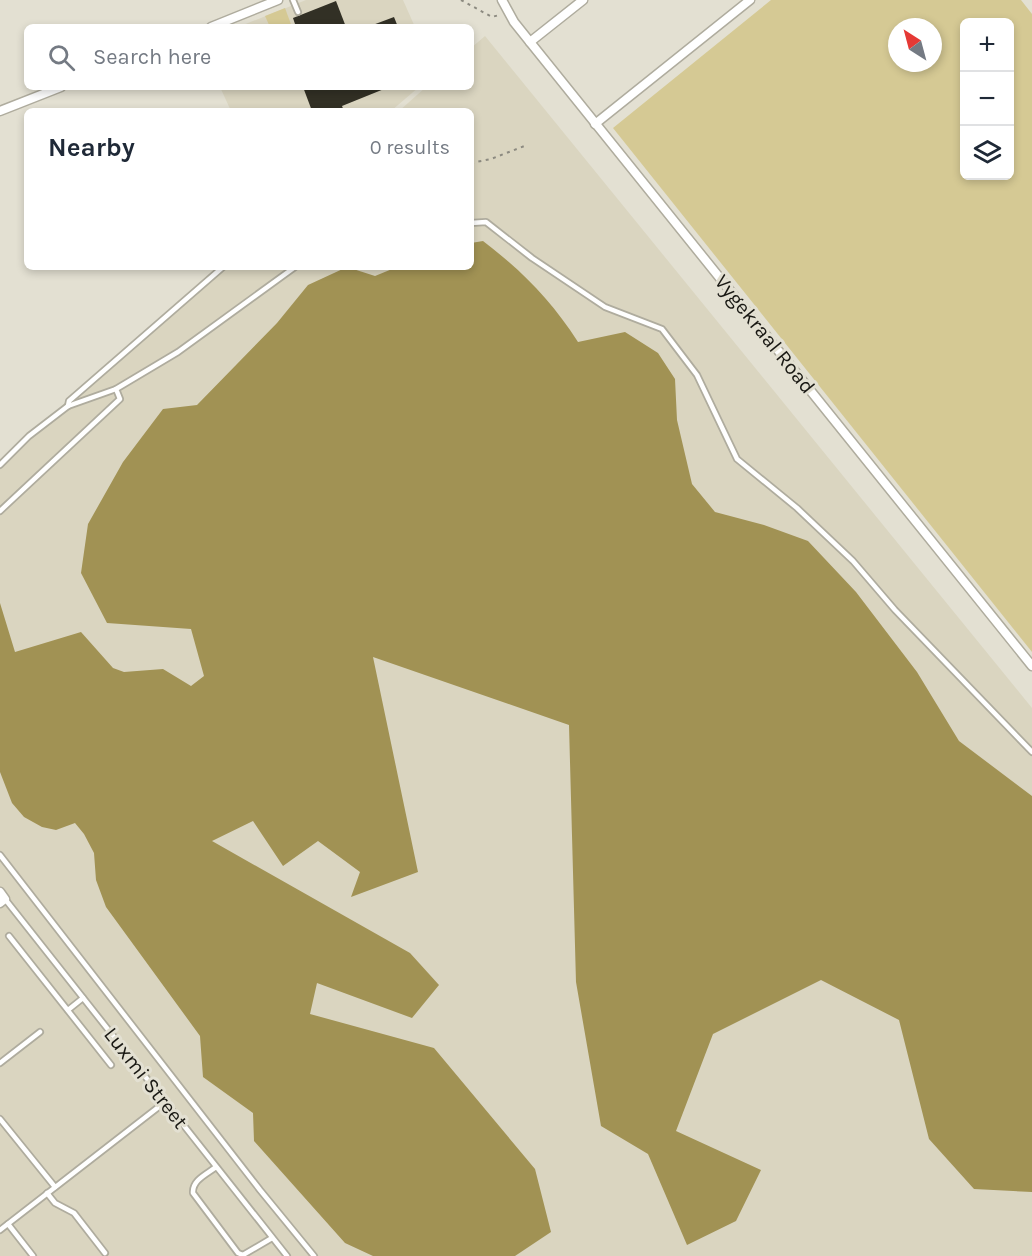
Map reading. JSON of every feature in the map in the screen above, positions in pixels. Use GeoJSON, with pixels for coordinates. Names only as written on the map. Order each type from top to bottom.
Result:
{"type":"FeatureCollection","features":[{"type":"Feature","properties":{"kind":"street"},"geometry":{"type":"LineString","coordinates":[[217,24],[256,4],[278,0]]}},
{"type":"Feature","properties":{"kind":"street","name":"Vygekraal Road"},"geometry":{"type":"LineString","coordinates":[[502,0],[530,42],[595,124],[1032,666]]}},
{"type":"Feature","properties":{"kind":"street"},"geometry":{"type":"LineString","coordinates":[[530,42],[583,0]]}},
{"type":"Feature","properties":{"kind":"street"},"geometry":{"type":"LineString","coordinates":[[595,124],[750,0]]}},
{"type":"Feature","properties":{"kind":"street"},"geometry":{"type":"LineString","coordinates":[[0,111],[53,90]]}},
{"type":"Feature","properties":{"kind":"lane"},"geometry":{"type":"LineString","coordinates":[[293,0],[298,12]]}},
{"type":"Feature","properties":{"kind":"lane"},"geometry":{"type":"LineString","coordinates":[[474,223],[486,222],[532,258],[605,307],[662,329],[697,375],[736,459],[797,508],[853,561],[895,610],[1032,752]]}},
{"type":"Feature","properties":{"kind":"lane"},"geometry":{"type":"LineString","coordinates":[[68,406],[69,401],[220,270]]}},
{"type":"Feature","properties":{"kind":"lane"},"geometry":{"type":"LineString","coordinates":[[0,465],[29,436],[68,406],[116,389],[178,352],[292,270]]}},
{"type":"Feature","properties":{"kind":"lane"},"geometry":{"type":"LineString","coordinates":[[0,511],[120,399],[116,389]]}},
{"type":"Feature","properties":{"kind":"lane"},"geometry":{"type":"LineString","coordinates":[[0,855],[260,1190],[314,1256]]}},
{"type":"Feature","properties":{"kind":"lane","name":"Luxmi Street"},"geometry":{"type":"LineString","coordinates":[[2,898],[287,1256]]}},
{"type":"Feature","properties":{"kind":"lane"},"geometry":{"type":"LineString","coordinates":[[9,936],[111,1065]]}},
{"type":"Feature","properties":{"kind":"lane"},"geometry":{"type":"LineString","coordinates":[[68,1010],[83,998]]}},
{"type":"Feature","properties":{"kind":"lane"},"geometry":{"type":"LineString","coordinates":[[0,1063],[40,1032]]}},
{"type":"Feature","properties":{"kind":"lane"},"geometry":{"type":"LineString","coordinates":[[0,1230],[165,1102]]}},
{"type":"Feature","properties":{"kind":"lane"},"geometry":{"type":"LineString","coordinates":[[0,1119],[55,1187]]}},
{"type":"Feature","properties":{"kind":"lane"},"geometry":{"type":"LineString","coordinates":[[216,1167],[198,1180],[193,1186],[194,1193],[238,1253],[243,1255],[272,1238]]}},
{"type":"Feature","properties":{"kind":"lane"},"geometry":{"type":"LineString","coordinates":[[47,1193],[55,1203],[74,1213],[105,1253]]}},
{"type":"Feature","properties":{"kind":"lane"},"geometry":{"type":"LineString","coordinates":[[8,1224],[33,1256]]}},
{"type":"Feature","properties":{"kind":"path"},"geometry":{"type":"LineString","coordinates":[[461,0],[492,17],[508,12]]}},
{"type":"Feature","properties":{"kind":"path"},"geometry":{"type":"LineString","coordinates":[[474,162],[491,159],[527,145]]}},
{"type":"Feature","properties":{"kind":"shaded area"},"geometry":{"type":"Polygon","coordinates":[[[306,0],[403,0],[414,24],[246,24],[306,0]]]}},
{"type":"Feature","properties":{"kind":"shaded area"},"geometry":{"type":"Polygon","coordinates":[[[771,0],[1021,0],[1032,14],[1032,652],[613,128],[771,0]]]}},
{"type":"Feature","properties":{"kind":"shaded area"},"geometry":{"type":"Polygon","coordinates":[[[285,8],[291,24],[269,24],[265,16],[285,8]]]}},
{"type":"Feature","properties":{"kind":"shaded area"},"geometry":{"type":"Polygon","coordinates":[[[485,36],[1032,708],[1032,1256],[0,1256],[0,460],[217,270],[474,270],[474,108],[402,108],[423,90],[474,90],[474,45],[485,36]]]}},
{"type":"Feature","properties":{"kind":"shaded area"},"geometry":{"type":"Polygon","coordinates":[[[221,90],[416,90],[394,108],[230,108],[221,90]]]}},
{"type":"Feature","properties":{"kind":"shaded area"},"geometry":{"type":"Polygon","coordinates":[[[483,241],[535,287],[578,342],[625,332],[658,353],[675,379],[677,420],[692,484],[715,512],[764,525],[808,541],[856,592],[917,672],[959,741],[1032,796],[1032,1192],[974,1189],[929,1139],[899,1020],[821,980],[713,1034],[676,1131],[761,1170],[736,1221],[687,1245],[648,1154],[601,1126],[576,982],[569,725],[373,657],[418,872],[351,897],[360,872],[318,841],[283,866],[253,821],[212,841],[410,953],[439,985],[412,1018],[317,983],[310,1014],[434,1048],[535,1169],[551,1232],[515,1256],[373,1256],[345,1243],[254,1141],[253,1113],[203,1077],[200,1036],[106,907],[96,880],[94,853],[84,834],[75,823],[56,830],[42,827],[24,817],[12,803],[0,772],[0,603],[15,652],[81,632],[113,668],[124,672],[163,669],[191,686],[204,676],[191,629],[107,623],[81,573],[88,524],[123,462],[163,409],[197,405],[277,323],[308,285],[340,270],[356,270],[375,276],[390,270],[474,270],[474,242],[483,241]]]}},
{"type":"Feature","properties":{"kind":"building"},"geometry":{"type":"Polygon","coordinates":[[[336,1],[345,24],[295,24],[293,18],[336,1]]]}},
{"type":"Feature","properties":{"kind":"building"},"geometry":{"type":"Polygon","coordinates":[[[394,17],[397,24],[375,24],[394,17]]]}},
{"type":"Feature","properties":{"kind":"building"},"geometry":{"type":"Polygon","coordinates":[[[304,90],[382,90],[342,106],[343,108],[311,108],[304,90]]]}}]}
